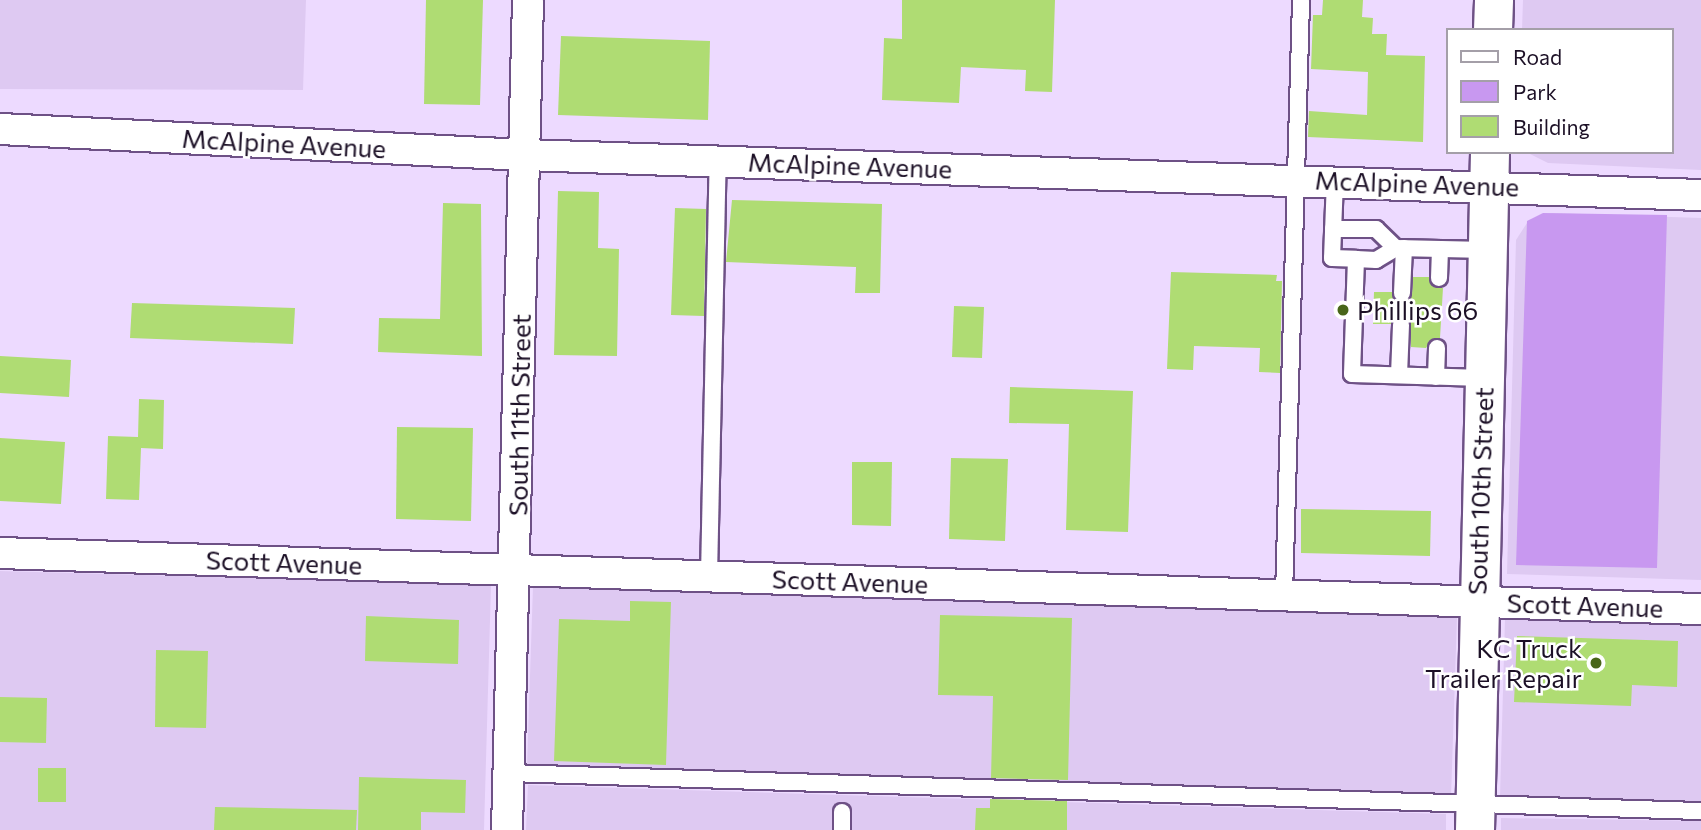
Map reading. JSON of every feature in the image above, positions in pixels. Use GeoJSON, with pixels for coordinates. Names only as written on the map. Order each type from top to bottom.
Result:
{"type":"FeatureCollection","features":[{"type":"Feature","properties":{"kind":"street","name":"South 11th Street"},"geometry":{"type":"LineString","coordinates":[[507,830],[528,0]]}},
{"type":"Feature","properties":{"kind":"street"},"geometry":{"type":"LineString","coordinates":[[1493,28],[1494,0]]}},
{"type":"Feature","properties":{"kind":"street","name":"McAlpine Avenue"},"geometry":{"type":"LineString","coordinates":[[0,130],[525,155],[1294,179],[1335,180],[1489,169],[1701,194]]}},
{"type":"Feature","properties":{"kind":"street","name":"South 10th Street"},"geometry":{"type":"LineString","coordinates":[[1475,817],[1477,601],[1489,169]]}},
{"type":"Feature","properties":{"kind":"street","name":"Scott Avenue"},"geometry":{"type":"LineString","coordinates":[[0,553],[1701,609]]}},
{"type":"Feature","properties":{"kind":"lane"},"geometry":{"type":"LineString","coordinates":[[1284,595],[1301,0]]}},
{"type":"Feature","properties":{"kind":"lane"},"geometry":{"type":"LineString","coordinates":[[709,576],[718,161]]}},
{"type":"Feature","properties":{"kind":"lane"},"geometry":{"type":"LineString","coordinates":[[1335,180],[1332,258],[1376,260],[1400,248],[1487,250]]}},
{"type":"Feature","properties":{"kind":"lane"},"geometry":{"type":"LineString","coordinates":[[1333,229],[1376,229],[1400,248],[1402,293]]}},
{"type":"Feature","properties":{"kind":"lane"},"geometry":{"type":"LineString","coordinates":[[1439,278],[1440,249]]}},
{"type":"Feature","properties":{"kind":"lane"},"geometry":{"type":"LineString","coordinates":[[1356,259],[1352,374],[1483,378]]}},
{"type":"Feature","properties":{"kind":"lane"},"geometry":{"type":"LineString","coordinates":[[1399,375],[1401,325]]}},
{"type":"Feature","properties":{"kind":"lane"},"geometry":{"type":"LineString","coordinates":[[1436,377],[1437,348]]}},
{"type":"Feature","properties":{"kind":"lane"},"geometry":{"type":"LineString","coordinates":[[509,773],[1475,817],[1701,811]]}},
{"type":"Feature","properties":{"kind":"lane"},"geometry":{"type":"LineString","coordinates":[[842,811],[842,830]]}},
{"type":"Feature","properties":{"kind":"shaded area"},"geometry":{"type":"Polygon","coordinates":[[[0,0],[306,0],[303,90],[0,89],[0,0]]]}},
{"type":"Feature","properties":{"kind":"shaded area"},"geometry":{"type":"Polygon","coordinates":[[[1523,0],[1701,0],[1701,170],[1548,163],[1530,154],[1673,154],[1673,28],[1522,28],[1523,0]]]}},
{"type":"Feature","properties":{"kind":"shaded area"},"geometry":{"type":"Polygon","coordinates":[[[1552,213],[1701,218],[1701,580],[1507,574],[1516,240],[1529,220],[1552,213]]]}},
{"type":"Feature","properties":{"kind":"shaded area"},"geometry":{"type":"Polygon","coordinates":[[[0,571],[491,585],[484,830],[0,830],[0,571]]]}},
{"type":"Feature","properties":{"kind":"shaded area"},"geometry":{"type":"Polygon","coordinates":[[[533,586],[1457,618],[1451,797],[527,766],[533,586]]]}},
{"type":"Feature","properties":{"kind":"shaded area"},"geometry":{"type":"Polygon","coordinates":[[[1505,619],[1701,625],[1701,804],[1500,797],[1505,619]]]}},
{"type":"Feature","properties":{"kind":"shaded area"},"geometry":{"type":"Polygon","coordinates":[[[528,785],[1446,814],[1446,830],[526,830],[528,785]]]}},
{"type":"Feature","properties":{"kind":"shaded area"},"geometry":{"type":"Polygon","coordinates":[[[1501,818],[1701,821],[1701,830],[1501,830],[1501,818]]]}},
{"type":"Feature","properties":{"kind":"green space"},"geometry":{"type":"Polygon","coordinates":[[[1543,213],[1667,215],[1657,568],[1516,565],[1527,221],[1543,213]]]}},
{"type":"Feature","properties":{"kind":"building"},"geometry":{"type":"Polygon","coordinates":[[[426,0],[483,0],[480,105],[424,104],[426,0]]]}},
{"type":"Feature","properties":{"kind":"building"},"geometry":{"type":"Polygon","coordinates":[[[902,0],[1055,0],[1052,92],[1025,91],[1026,70],[961,67],[959,103],[882,100],[884,38],[902,39],[902,0]]]}},
{"type":"Feature","properties":{"kind":"building"},"geometry":{"type":"Polygon","coordinates":[[[1323,0],[1363,0],[1362,17],[1373,18],[1372,34],[1387,34],[1386,55],[1425,56],[1423,142],[1308,137],[1309,111],[1367,115],[1368,72],[1311,69],[1313,15],[1322,15],[1323,0]]]}},
{"type":"Feature","properties":{"kind":"building"},"geometry":{"type":"Polygon","coordinates":[[[561,36],[710,41],[708,120],[558,115],[561,36]]]}},
{"type":"Feature","properties":{"kind":"building"},"geometry":{"type":"Polygon","coordinates":[[[558,191],[599,192],[598,248],[619,249],[617,356],[554,355],[558,191]]]}},
{"type":"Feature","properties":{"kind":"building"},"geometry":{"type":"Polygon","coordinates":[[[732,200],[882,204],[880,293],[855,293],[856,267],[726,262],[732,200]]]}},
{"type":"Feature","properties":{"kind":"building"},"geometry":{"type":"Polygon","coordinates":[[[443,203],[481,204],[482,356],[378,352],[379,318],[440,319],[443,203]]]}},
{"type":"Feature","properties":{"kind":"building"},"geometry":{"type":"Polygon","coordinates":[[[675,208],[706,209],[704,316],[671,315],[675,208]]]}},
{"type":"Feature","properties":{"kind":"building"},"geometry":{"type":"Polygon","coordinates":[[[1171,272],[1277,275],[1276,281],[1282,281],[1280,373],[1259,372],[1260,348],[1194,346],[1193,370],[1167,369],[1171,272]]]}},
{"type":"Feature","properties":{"kind":"building"},"geometry":{"type":"Polygon","coordinates":[[[1413,277],[1429,277],[1433,286],[1443,288],[1440,338],[1432,339],[1426,348],[1411,347],[1411,325],[1406,316],[1396,316],[1391,324],[1373,324],[1374,292],[1392,292],[1396,301],[1406,303],[1412,294],[1413,277]]]}},
{"type":"Feature","properties":{"kind":"building"},"geometry":{"type":"Polygon","coordinates":[[[132,303],[295,308],[293,344],[130,338],[132,303]]]}},
{"type":"Feature","properties":{"kind":"building"},"geometry":{"type":"Polygon","coordinates":[[[954,306],[984,307],[982,358],[952,357],[954,306]]]}},
{"type":"Feature","properties":{"kind":"building"},"geometry":{"type":"Polygon","coordinates":[[[0,356],[71,360],[69,397],[0,393],[0,356]]]}},
{"type":"Feature","properties":{"kind":"building"},"geometry":{"type":"Polygon","coordinates":[[[1010,387],[1133,391],[1128,532],[1066,530],[1069,424],[1009,423],[1010,387]]]}},
{"type":"Feature","properties":{"kind":"building"},"geometry":{"type":"Polygon","coordinates":[[[139,399],[164,400],[163,449],[141,448],[139,500],[106,499],[108,436],[138,437],[139,399]]]}},
{"type":"Feature","properties":{"kind":"building"},"geometry":{"type":"Polygon","coordinates":[[[397,427],[473,428],[471,521],[396,519],[397,427]]]}},
{"type":"Feature","properties":{"kind":"building"},"geometry":{"type":"Polygon","coordinates":[[[0,438],[65,442],[61,504],[0,501],[0,438]]]}},
{"type":"Feature","properties":{"kind":"building"},"geometry":{"type":"Polygon","coordinates":[[[951,458],[1008,459],[1005,541],[949,539],[951,458]]]}},
{"type":"Feature","properties":{"kind":"building"},"geometry":{"type":"Polygon","coordinates":[[[852,462],[892,462],[891,526],[852,525],[852,462]]]}},
{"type":"Feature","properties":{"kind":"building"},"geometry":{"type":"Polygon","coordinates":[[[1301,509],[1431,511],[1430,556],[1301,553],[1301,509]]]}},
{"type":"Feature","properties":{"kind":"building"},"geometry":{"type":"Polygon","coordinates":[[[630,601],[671,602],[666,765],[554,761],[559,619],[630,621],[630,601]]]}},
{"type":"Feature","properties":{"kind":"building"},"geometry":{"type":"Polygon","coordinates":[[[940,615],[1072,618],[1068,780],[991,778],[993,696],[938,695],[940,615]]]}},
{"type":"Feature","properties":{"kind":"building"},"geometry":{"type":"Polygon","coordinates":[[[366,616],[459,620],[458,664],[365,661],[366,616]]]}},
{"type":"Feature","properties":{"kind":"building","name":"KC Truck Trailer Repair"},"geometry":{"type":"Polygon","coordinates":[[[1517,636],[1678,641],[1677,687],[1632,685],[1631,706],[1514,702],[1517,636]]]}},
{"type":"Feature","properties":{"kind":"building"},"geometry":{"type":"Polygon","coordinates":[[[156,650],[208,651],[206,728],[155,727],[156,650]]]}},
{"type":"Feature","properties":{"kind":"building"},"geometry":{"type":"Polygon","coordinates":[[[0,697],[47,698],[46,743],[0,742],[0,697]]]}},
{"type":"Feature","properties":{"kind":"building"},"geometry":{"type":"Polygon","coordinates":[[[38,768],[66,768],[66,802],[38,802],[38,768]]]}},
{"type":"Feature","properties":{"kind":"building"},"geometry":{"type":"Polygon","coordinates":[[[359,777],[466,780],[465,813],[421,812],[421,830],[358,830],[359,777]]]}},
{"type":"Feature","properties":{"kind":"building"},"geometry":{"type":"Polygon","coordinates":[[[990,799],[1067,801],[1067,830],[975,830],[976,808],[990,808],[990,799]]]}},
{"type":"Feature","properties":{"kind":"building"},"geometry":{"type":"Polygon","coordinates":[[[215,807],[357,810],[356,830],[214,830],[215,807]]]}},
{"type":"Feature","properties":{"kind":"place","name":"Phillips 66"},"geometry":{"type":"Point","coordinates":[1343,310]}},
{"type":"Feature","properties":{"kind":"place","name":"KC Truck Trailer Repair"},"geometry":{"type":"Point","coordinates":[1596,663]}}]}
